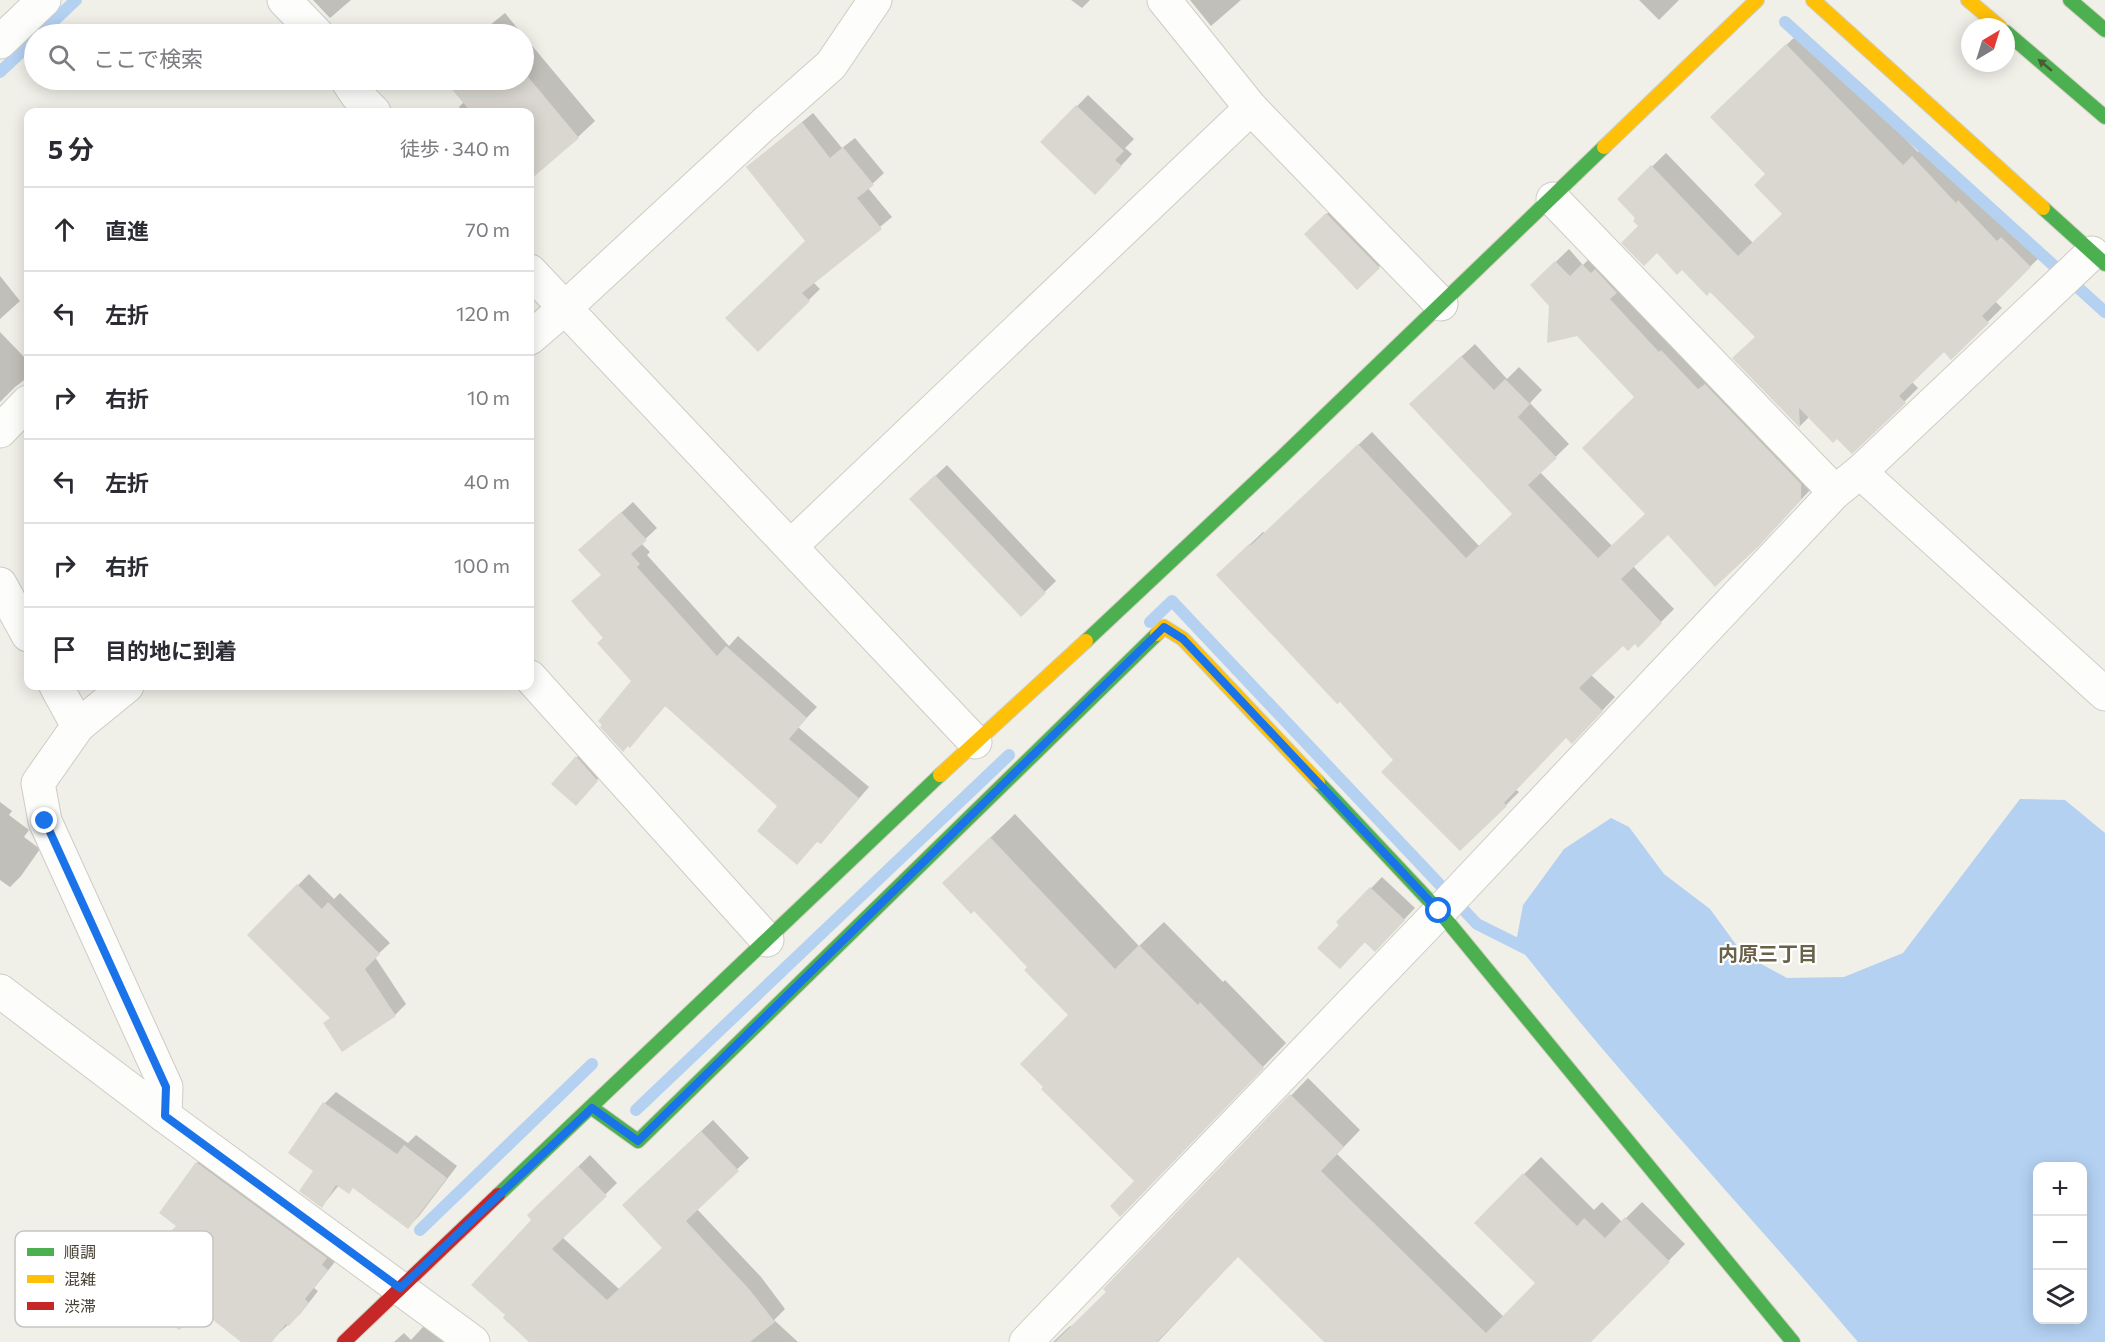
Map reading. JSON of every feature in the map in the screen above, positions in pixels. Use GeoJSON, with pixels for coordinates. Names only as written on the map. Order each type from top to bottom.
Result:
{"type":"FeatureCollection","features":[{"type":"Feature","properties":{"kind":"main road"},"geometry":{"type":"LineString","coordinates":[[344,1342],[975,742],[1121,609],[1553,199],[1757,0]]}},
{"type":"Feature","properties":{"kind":"main road"},"geometry":{"type":"LineString","coordinates":[[1813,0],[2083,268]]}},
{"type":"Feature","properties":{"kind":"main road"},"geometry":{"type":"LineString","coordinates":[[1968,0],[1989,18]]}},
{"type":"Feature","properties":{"kind":"main road"},"geometry":{"type":"LineString","coordinates":[[2070,0],[2105,30]]}},
{"type":"Feature","properties":{"kind":"main road"},"geometry":{"type":"LineString","coordinates":[[2015,40],[2105,117]]}},
{"type":"Feature","properties":{"kind":"main road"},"geometry":{"type":"LineString","coordinates":[[2065,82],[2105,125]]}},
{"type":"Feature","properties":{"kind":"main road"},"geometry":{"type":"LineString","coordinates":[[592,1108],[638,1141],[1164,627],[1183,639],[1440,910],[1793,1342]]}},
{"type":"Feature","properties":{"kind":"street"},"geometry":{"type":"LineString","coordinates":[[0,42],[44,0]]}},
{"type":"Feature","properties":{"kind":"street"},"geometry":{"type":"LineString","coordinates":[[284,0],[307,24]]}},
{"type":"Feature","properties":{"kind":"street"},"geometry":{"type":"LineString","coordinates":[[534,335],[831,65],[875,0]]}},
{"type":"Feature","properties":{"kind":"street"},"geometry":{"type":"LineString","coordinates":[[1164,0],[1251,108],[1441,304]]}},
{"type":"Feature","properties":{"kind":"street"},"geometry":{"type":"LineString","coordinates":[[791,546],[1251,108]]}},
{"type":"Feature","properties":{"kind":"street"},"geometry":{"type":"LineString","coordinates":[[1553,199],[1835,492]]}},
{"type":"Feature","properties":{"kind":"street"},"geometry":{"type":"LineString","coordinates":[[1026,1342],[1463,886],[1835,492],[1860,472],[2083,268]]}},
{"type":"Feature","properties":{"kind":"street"},"geometry":{"type":"LineString","coordinates":[[534,275],[975,742]]}},
{"type":"Feature","properties":{"kind":"street"},"geometry":{"type":"LineString","coordinates":[[0,431],[24,406]]}},
{"type":"Feature","properties":{"kind":"street"},"geometry":{"type":"LineString","coordinates":[[1860,472],[2105,694]]}},
{"type":"Feature","properties":{"kind":"street"},"geometry":{"type":"LineString","coordinates":[[0,584],[24,628]]}},
{"type":"Feature","properties":{"kind":"street"},"geometry":{"type":"LineString","coordinates":[[534,681],[767,940]]}},
{"type":"Feature","properties":{"kind":"street"},"geometry":{"type":"LineString","coordinates":[[58,690],[78,726]]}},
{"type":"Feature","properties":{"kind":"street"},"geometry":{"type":"LineString","coordinates":[[122,690],[78,726],[38,783],[45,821],[166,1087],[165,1116]]}},
{"type":"Feature","properties":{"kind":"street"},"geometry":{"type":"LineString","coordinates":[[0,991],[165,1116],[473,1342]]}},
{"type":"Feature","properties":{"kind":"water"},"geometry":{"type":"Polygon","coordinates":[[[2020,799],[2065,800],[2105,833],[2105,1342],[1858,1342],[1599,1045],[1516,943],[1523,905],[1564,849],[1611,818],[1629,827],[1664,874],[1710,909],[1743,954],[1787,978],[1844,977],[1903,953],[2020,799]]]}},
{"type":"Feature","properties":{"kind":"building"},"geometry":{"type":"Polygon","coordinates":[[[1786,44],[1903,165],[1912,156],[1956,203],[1958,200],[1997,241],[2001,237],[2031,267],[1982,316],[1989,323],[1951,360],[1944,352],[1899,396],[1906,403],[1852,454],[1837,439],[1833,443],[1799,408],[1800,428],[1732,358],[1755,337],[1710,292],[1707,296],[1682,270],[1677,275],[1657,253],[1644,266],[1621,243],[1638,226],[1633,221],[1635,218],[1617,199],[1651,165],[1738,256],[1782,214],[1754,185],[1765,174],[1710,117],[1786,44]]]}},
{"type":"Feature","properties":{"kind":"building"},"geometry":{"type":"Polygon","coordinates":[[[534,84],[579,138],[534,177],[534,108],[468,108],[452,90],[534,90],[534,84]]]}},
{"type":"Feature","properties":{"kind":"building"},"geometry":{"type":"Polygon","coordinates":[[[1076,105],[1124,151],[1115,160],[1122,166],[1095,195],[1040,142],[1076,105]]]}},
{"type":"Feature","properties":{"kind":"building"},"geometry":{"type":"Polygon","coordinates":[[[802,122],[830,158],[843,147],[874,185],[857,198],[882,229],[802,293],[810,301],[758,352],[725,318],[805,241],[746,167],[802,122]]]}},
{"type":"Feature","properties":{"kind":"building"},"geometry":{"type":"Polygon","coordinates":[[[1326,213],[1380,268],[1357,290],[1304,234],[1326,213]]]}},
{"type":"Feature","properties":{"kind":"building"},"geometry":{"type":"Polygon","coordinates":[[[1555,261],[1570,276],[1582,264],[1591,273],[1595,269],[1617,293],[1610,299],[1659,352],[1661,350],[1698,389],[1705,384],[1801,484],[1801,500],[1758,547],[1715,587],[1668,535],[1621,579],[1662,623],[1638,648],[1635,644],[1628,651],[1623,646],[1579,688],[1603,711],[1572,744],[1566,738],[1504,803],[1507,806],[1460,851],[1381,772],[1393,760],[1340,702],[1337,704],[1216,575],[1358,444],[1466,558],[1512,514],[1409,404],[1461,356],[1494,390],[1505,379],[1530,404],[1518,417],[1557,458],[1528,485],[1598,558],[1645,514],[1582,448],[1634,397],[1577,336],[1547,343],[1549,306],[1530,285],[1555,261]]]}},
{"type":"Feature","properties":{"kind":"building"},"geometry":{"type":"Polygon","coordinates":[[[935,475],[1046,593],[1021,617],[909,499],[935,475]]]}},
{"type":"Feature","properties":{"kind":"building"},"geometry":{"type":"Polygon","coordinates":[[[621,512],[647,540],[631,554],[640,564],[637,567],[717,656],[726,646],[807,718],[789,739],[859,798],[821,844],[817,842],[797,865],[757,831],[777,806],[665,706],[630,748],[628,746],[623,752],[600,727],[602,725],[598,721],[631,681],[597,643],[603,638],[571,601],[601,575],[578,550],[621,512]]]}},
{"type":"Feature","properties":{"kind":"building"},"geometry":{"type":"Polygon","coordinates":[[[576,756],[598,781],[576,806],[551,784],[576,756]]]}},
{"type":"Feature","properties":{"kind":"building"},"geometry":{"type":"Polygon","coordinates":[[[990,837],[1115,969],[1139,945],[1198,1005],[1200,1002],[1264,1068],[1120,1217],[1110,1206],[1134,1181],[1041,1089],[1043,1087],[1020,1064],[1068,1015],[1024,970],[1027,967],[974,911],[971,914],[942,883],[990,837]]]}},
{"type":"Feature","properties":{"kind":"building"},"geometry":{"type":"Polygon","coordinates":[[[297,884],[322,909],[328,902],[380,954],[365,969],[396,1016],[342,1052],[323,1023],[330,1018],[247,935],[297,884]]]}},
{"type":"Feature","properties":{"kind":"building"},"geometry":{"type":"Polygon","coordinates":[[[1370,887],[1405,920],[1375,952],[1365,942],[1340,969],[1317,948],[1339,925],[1336,922],[1370,887]]]}},
{"type":"Feature","properties":{"kind":"building"},"geometry":{"type":"Polygon","coordinates":[[[1290,1094],[1344,1147],[1321,1171],[1486,1333],[1535,1283],[1474,1223],[1523,1173],[1577,1226],[1584,1218],[1605,1238],[1625,1217],[1670,1262],[1591,1342],[1324,1342],[1238,1257],[1157,1342],[1055,1342],[1106,1292],[1103,1289],[1290,1094]]]}},
{"type":"Feature","properties":{"kind":"building"},"geometry":{"type":"Polygon","coordinates":[[[323,1102],[397,1154],[404,1145],[447,1178],[408,1229],[353,1188],[349,1194],[336,1185],[322,1208],[299,1191],[313,1171],[288,1153],[323,1102]]]}},
{"type":"Feature","properties":{"kind":"building"},"geometry":{"type":"Polygon","coordinates":[[[701,1131],[739,1171],[686,1221],[749,1289],[775,1322],[750,1342],[529,1342],[503,1318],[505,1315],[471,1285],[531,1220],[527,1215],[578,1166],[607,1196],[552,1249],[607,1300],[662,1248],[622,1205],[701,1131]]]}},
{"type":"Feature","properties":{"kind":"building"},"geometry":{"type":"Polygon","coordinates":[[[196,1162],[327,1258],[322,1265],[328,1270],[305,1299],[309,1303],[289,1326],[286,1324],[272,1342],[241,1342],[213,1320],[213,1231],[171,1231],[176,1226],[159,1213],[196,1162]]]}},
{"type":"Feature","properties":{"kind":"waterway"},"geometry":{"type":"LineString","coordinates":[[51,24],[76,0]]}},
{"type":"Feature","properties":{"kind":"waterway"},"geometry":{"type":"LineString","coordinates":[[1785,22],[2105,312]]}},
{"type":"Feature","properties":{"kind":"waterway"},"geometry":{"type":"LineString","coordinates":[[0,72],[24,49]]}},
{"type":"Feature","properties":{"kind":"waterway"},"geometry":{"type":"LineString","coordinates":[[1150,622],[1172,601],[1477,924],[1529,950]]}},
{"type":"Feature","properties":{"kind":"waterway"},"geometry":{"type":"LineString","coordinates":[[636,1110],[1009,755]]}},
{"type":"Feature","properties":{"kind":"waterway"},"geometry":{"type":"LineString","coordinates":[[420,1230],[592,1064]]}},
{"type":"Feature","properties":{"kind":"traffic: fast"},"geometry":{"type":"LineString","coordinates":[[2070,0],[2105,30]]}},
{"type":"Feature","properties":{"kind":"traffic: fast"},"geometry":{"type":"LineString","coordinates":[[2015,40],[2105,117]]}},
{"type":"Feature","properties":{"kind":"traffic: fast"},"geometry":{"type":"LineString","coordinates":[[1086,641],[1282,457],[1604,147]]}},
{"type":"Feature","properties":{"kind":"traffic: fast"},"geometry":{"type":"LineString","coordinates":[[2043,208],[2105,264]]}},
{"type":"Feature","properties":{"kind":"traffic: fast"},"geometry":{"type":"LineString","coordinates":[[592,1108],[638,1141],[1157,634]]}},
{"type":"Feature","properties":{"kind":"traffic: fast"},"geometry":{"type":"LineString","coordinates":[[498,1195],[940,775]]}},
{"type":"Feature","properties":{"kind":"traffic: fast"},"geometry":{"type":"LineString","coordinates":[[1318,782],[1439,911],[1793,1342]]}},
{"type":"Feature","properties":{"kind":"traffic: slow"},"geometry":{"type":"LineString","coordinates":[[1604,147],[1757,0]]}},
{"type":"Feature","properties":{"kind":"traffic: slow"},"geometry":{"type":"LineString","coordinates":[[1813,0],[2043,208]]}},
{"type":"Feature","properties":{"kind":"traffic: slow"},"geometry":{"type":"LineString","coordinates":[[1968,0],[1989,18]]}},
{"type":"Feature","properties":{"kind":"traffic: slow"},"geometry":{"type":"LineString","coordinates":[[1157,634],[1164,627],[1183,639],[1318,782]]}},
{"type":"Feature","properties":{"kind":"traffic: slow"},"geometry":{"type":"LineString","coordinates":[[940,775],[1086,641]]}},
{"type":"Feature","properties":{"kind":"traffic: jam"},"geometry":{"type":"LineString","coordinates":[[344,1342],[498,1195]]}},
{"type":"Feature","properties":{"kind":"district","name":"内原三丁目"},"geometry":{"type":"Point","coordinates":[1768,954]}},
{"type":"Feature","properties":{"kind":"route"},"geometry":{"type":"LineString","coordinates":[[45,821],[166,1087],[165,1116],[400,1288],[592,1108],[638,1141],[1164,627],[1183,639],[1439,911]]}}]}
